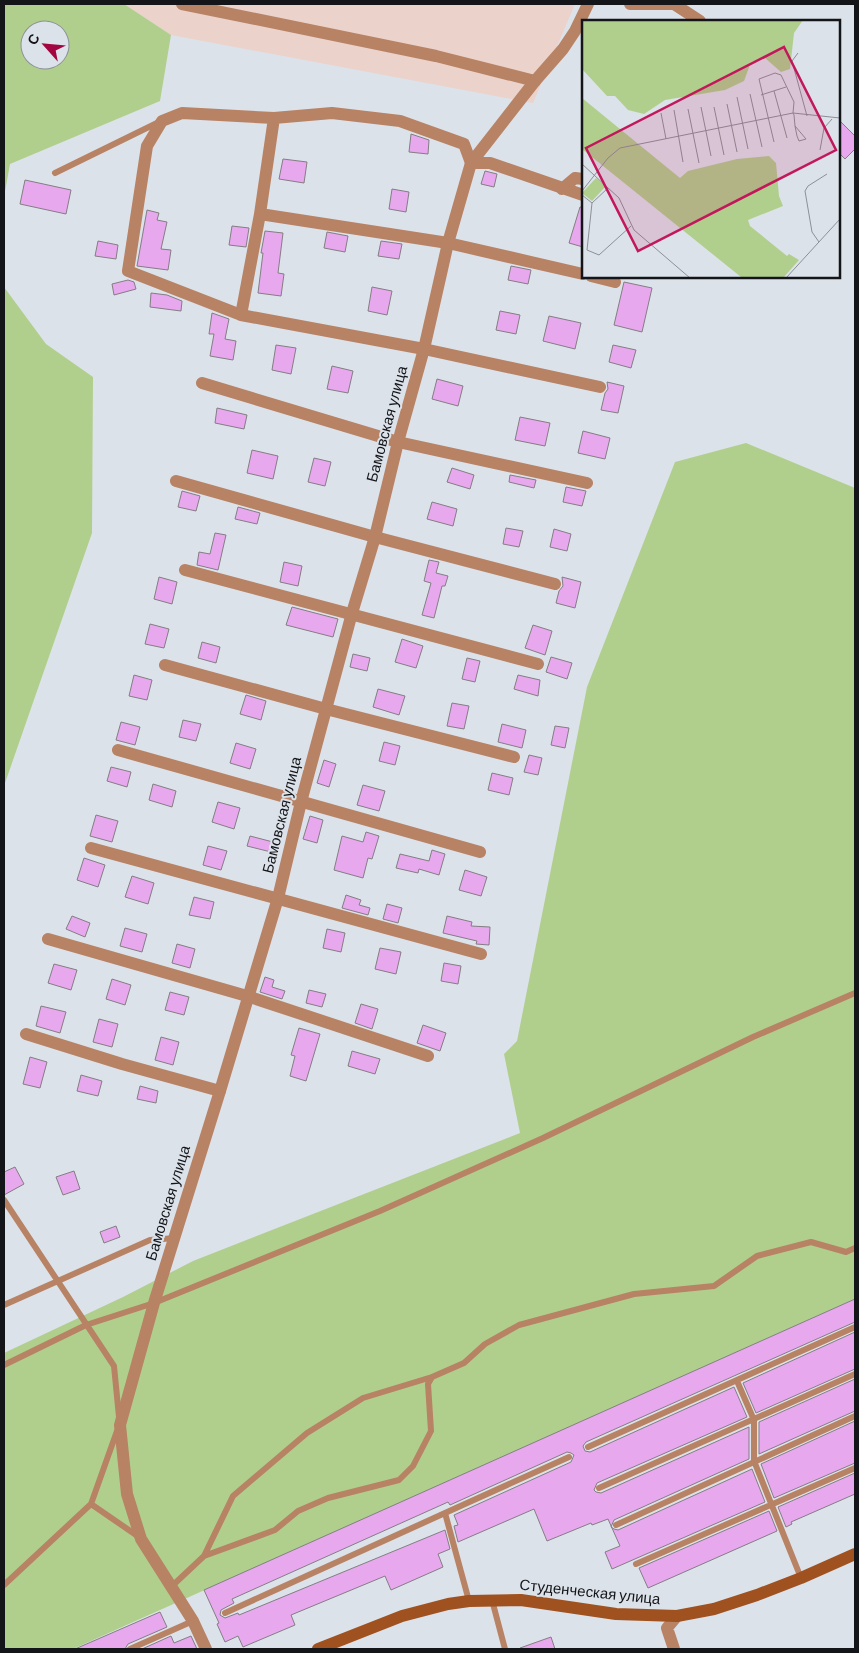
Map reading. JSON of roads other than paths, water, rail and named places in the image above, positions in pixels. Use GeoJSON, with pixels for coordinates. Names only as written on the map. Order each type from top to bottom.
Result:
{"type":"FeatureCollection","features":[{"type":"Feature","properties":{"kind":"main road","name":"Студенческая улица"},"geometry":{"type":"LineString","coordinates":[[318,1649],[345,1644],[402,1616],[448,1604],[469,1601],[521,1600],[616,1614],[677,1616],[714,1609],[801,1578],[855,1554]]}},
{"type":"Feature","properties":{"kind":"street"},"geometry":{"type":"LineString","coordinates":[[182,4],[436,56],[535,81]]}},
{"type":"Feature","properties":{"kind":"street","name":"Бамовская улица"},"geometry":{"type":"LineString","coordinates":[[206,1649],[193,1621],[141,1539],[126,1494],[120,1424],[154,1303],[278,898],[301,802],[352,613],[375,537],[398,442],[424,349],[448,243],[471,163],[535,81],[563,49],[575,31],[588,4]]}},
{"type":"Feature","properties":{"kind":"street"},"geometry":{"type":"LineString","coordinates":[[630,4],[674,4],[698,20]]}},
{"type":"Feature","properties":{"kind":"street"},"geometry":{"type":"LineString","coordinates":[[582,195],[490,163],[471,163],[464,144],[400,121],[332,113],[274,118],[182,113],[162,121],[147,146],[128,271],[241,315],[424,349],[600,387]]}},
{"type":"Feature","properties":{"kind":"street"},"geometry":{"type":"LineString","coordinates":[[241,315],[260,214],[274,118]]}},
{"type":"Feature","properties":{"kind":"street"},"geometry":{"type":"LineString","coordinates":[[562,189],[575,178],[582,179]]}},
{"type":"Feature","properties":{"kind":"street"},"geometry":{"type":"LineString","coordinates":[[260,214],[448,243],[582,274]]}},
{"type":"Feature","properties":{"kind":"street"},"geometry":{"type":"LineString","coordinates":[[599,278],[615,282]]}},
{"type":"Feature","properties":{"kind":"street"},"geometry":{"type":"LineString","coordinates":[[202,383],[398,442],[587,483]]}},
{"type":"Feature","properties":{"kind":"street"},"geometry":{"type":"LineString","coordinates":[[176,482],[555,584]]}},
{"type":"Feature","properties":{"kind":"street"},"geometry":{"type":"LineString","coordinates":[[185,570],[538,664]]}},
{"type":"Feature","properties":{"kind":"street"},"geometry":{"type":"LineString","coordinates":[[165,665],[326,709],[514,757]]}},
{"type":"Feature","properties":{"kind":"street"},"geometry":{"type":"LineString","coordinates":[[118,750],[480,852]]}},
{"type":"Feature","properties":{"kind":"street"},"geometry":{"type":"LineString","coordinates":[[91,848],[481,954]]}},
{"type":"Feature","properties":{"kind":"street"},"geometry":{"type":"LineString","coordinates":[[48,939],[247,996],[428,1056]]}},
{"type":"Feature","properties":{"kind":"street"},"geometry":{"type":"LineString","coordinates":[[26,1034],[220,1092]]}},
{"type":"Feature","properties":{"kind":"street"},"geometry":{"type":"LineString","coordinates":[[674,1649],[667,1628],[677,1616]]}},
{"type":"Feature","properties":{"kind":"lane"},"geometry":{"type":"LineString","coordinates":[[55,173],[162,121]]}},
{"type":"Feature","properties":{"kind":"lane"},"geometry":{"type":"LineString","coordinates":[[4,1365],[86,1325],[154,1303],[380,1211],[552,1133],[753,1038],[855,993]]}},
{"type":"Feature","properties":{"kind":"lane"},"geometry":{"type":"LineString","coordinates":[[4,1200],[114,1366],[120,1424],[91,1504],[4,1585]]}},
{"type":"Feature","properties":{"kind":"lane"},"geometry":{"type":"LineString","coordinates":[[4,1305],[150,1240],[175,1238]]}},
{"type":"Feature","properties":{"kind":"lane"},"geometry":{"type":"LineString","coordinates":[[171,1587],[204,1556],[233,1496],[307,1433],[363,1398],[432,1376],[464,1363],[485,1344],[519,1325],[634,1294],[714,1286],[757,1256],[811,1242],[846,1252],[855,1248]]}},
{"type":"Feature","properties":{"kind":"lane"},"geometry":{"type":"LineString","coordinates":[[588,1447],[855,1328]]}},
{"type":"Feature","properties":{"kind":"lane"},"geometry":{"type":"LineString","coordinates":[[599,1488],[855,1374]]}},
{"type":"Feature","properties":{"kind":"lane"},"geometry":{"type":"LineString","coordinates":[[204,1556],[276,1530],[298,1511],[328,1498],[399,1480],[413,1466],[431,1432],[428,1384],[432,1376]]}},
{"type":"Feature","properties":{"kind":"lane"},"geometry":{"type":"LineString","coordinates":[[738,1380],[754,1420],[754,1461],[801,1578]]}},
{"type":"Feature","properties":{"kind":"lane"},"geometry":{"type":"LineString","coordinates":[[616,1525],[855,1416]]}},
{"type":"Feature","properties":{"kind":"lane"},"geometry":{"type":"LineString","coordinates":[[225,1613],[569,1457]]}},
{"type":"Feature","properties":{"kind":"lane"},"geometry":{"type":"LineString","coordinates":[[636,1564],[855,1468]]}},
{"type":"Feature","properties":{"kind":"lane"},"geometry":{"type":"LineString","coordinates":[[91,1504],[141,1539]]}},
{"type":"Feature","properties":{"kind":"lane"},"geometry":{"type":"LineString","coordinates":[[445,1513],[469,1601]]}},
{"type":"Feature","properties":{"kind":"lane"},"geometry":{"type":"LineString","coordinates":[[492,1600],[505,1649]]}},
{"type":"Feature","properties":{"kind":"lane"},"geometry":{"type":"LineString","coordinates":[[130,1649],[193,1621]]}}]}
